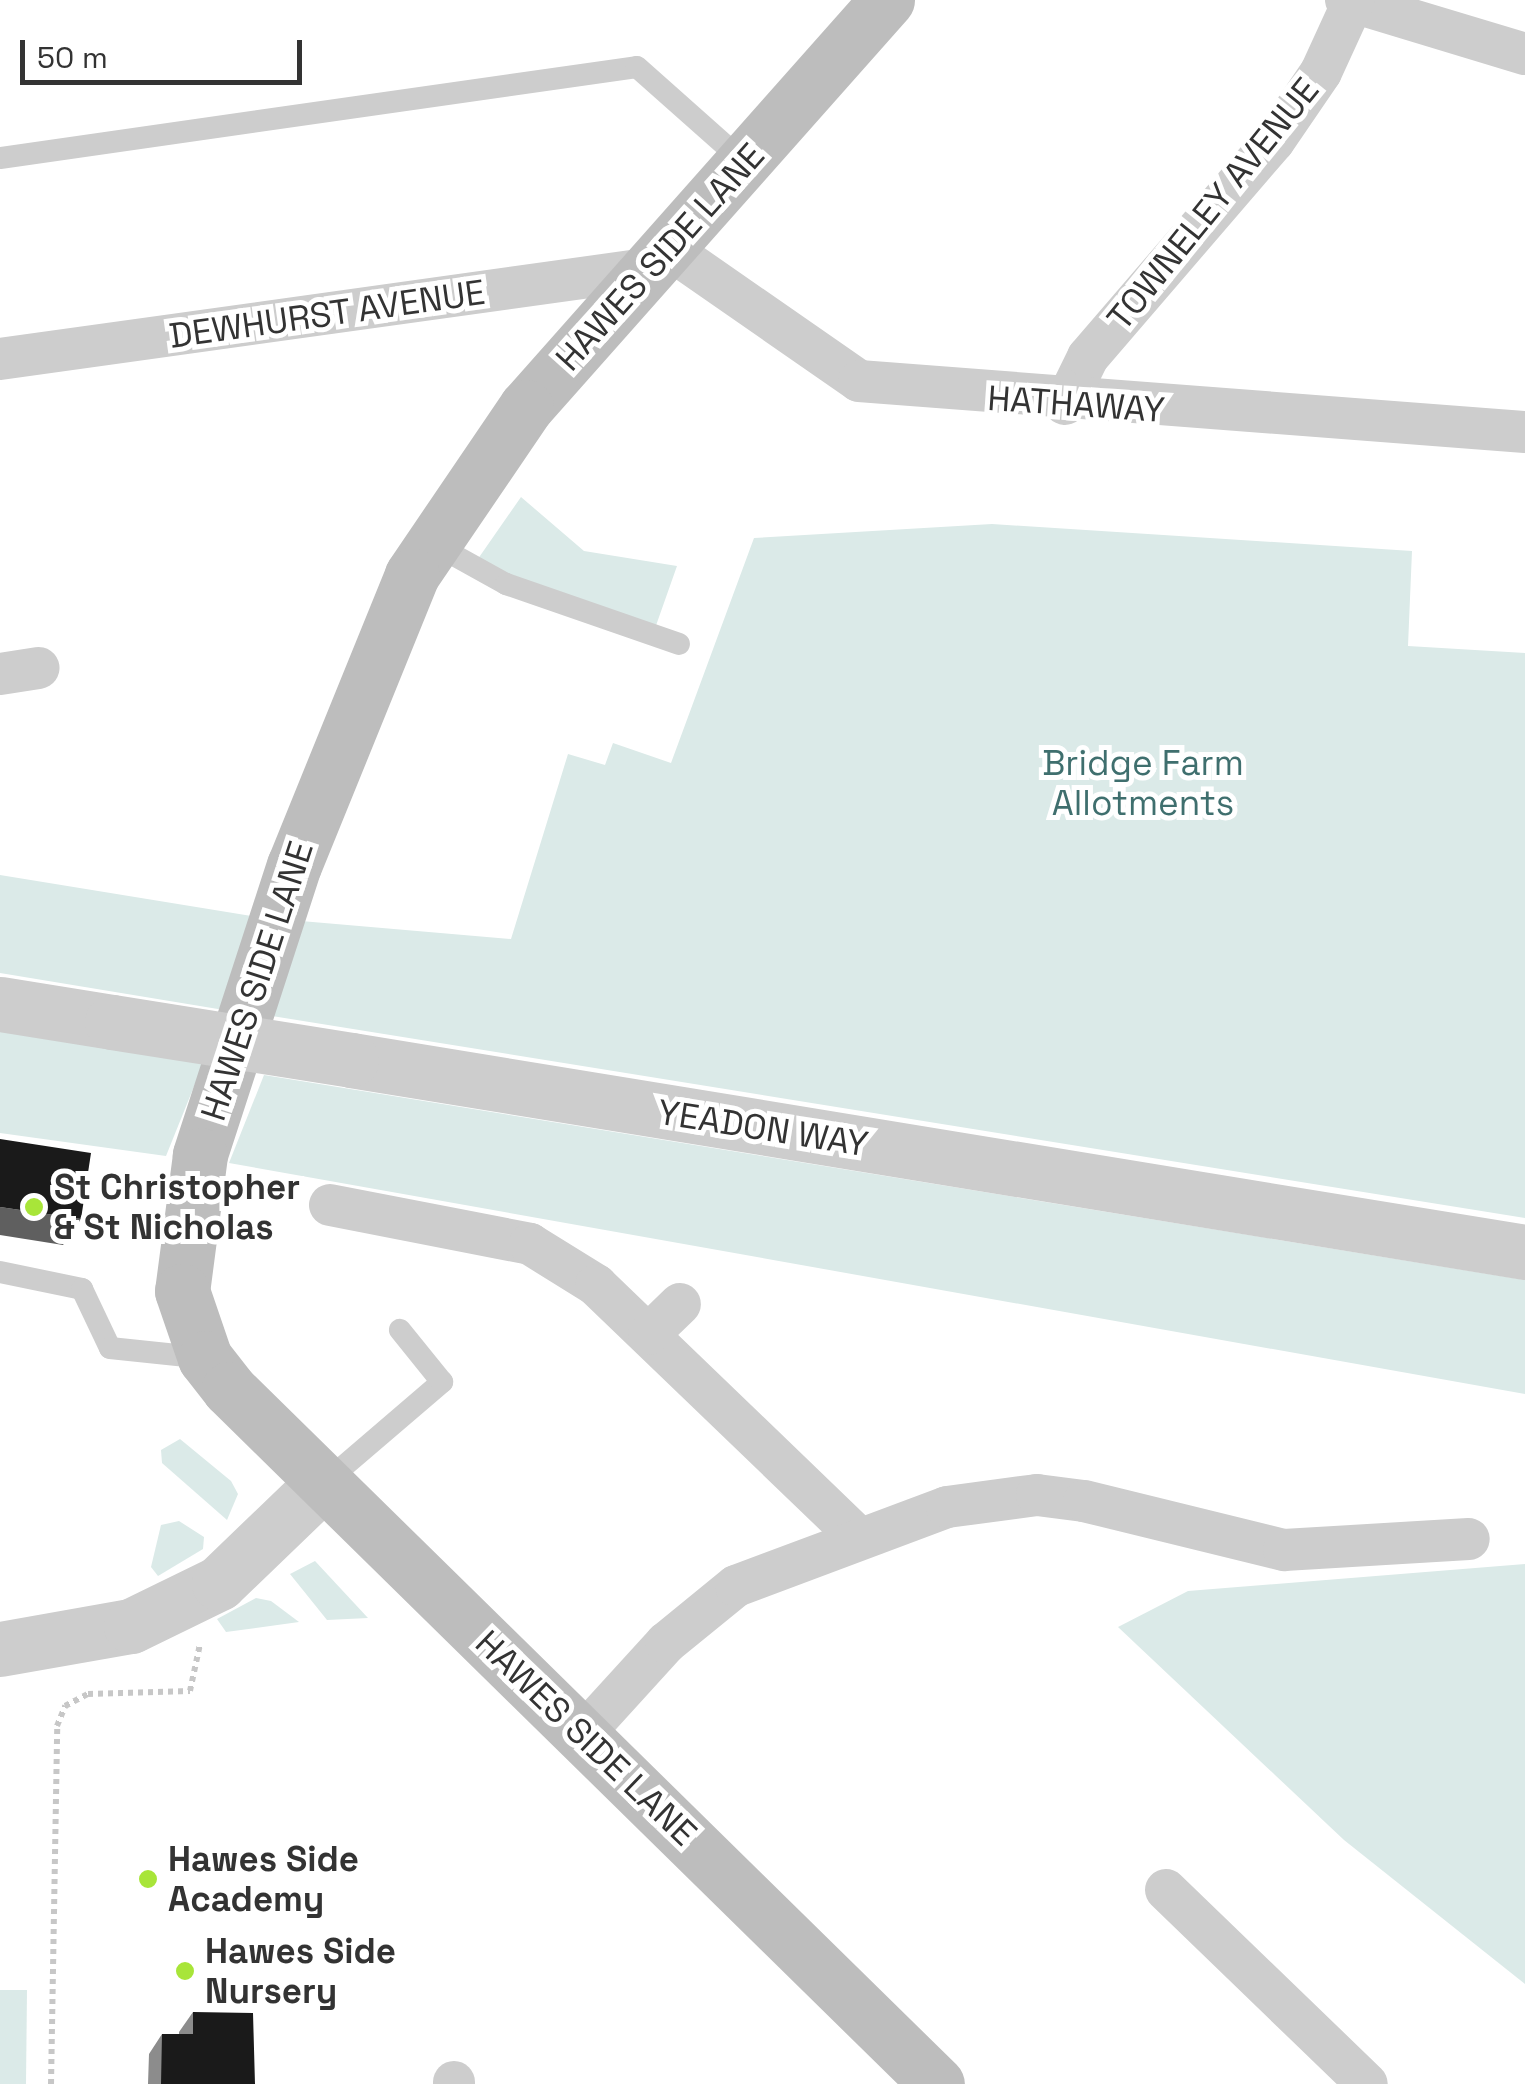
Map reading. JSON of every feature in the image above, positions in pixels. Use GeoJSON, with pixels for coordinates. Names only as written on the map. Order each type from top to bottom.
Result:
{"type":"FeatureCollection","features":[{"type":"Feature","properties":{"kind":"main road","name":"HAWES SIDE LANE"},"geometry":{"type":"LineString","coordinates":[[887,0],[526,407],[432,542],[378,642],[200,1155],[182,1291],[206,1358],[321,1485],[584,1734],[937,2084]]}},
{"type":"Feature","properties":{"kind":"street"},"geometry":{"type":"LineString","coordinates":[[1351,1],[1525,54]]}},
{"type":"Feature","properties":{"kind":"street","name":"TOWNELEY AVENUE"},"geometry":{"type":"LineString","coordinates":[[1066,404],[1088,357],[1274,141],[1351,1]]}},
{"type":"Feature","properties":{"kind":"street","name":"HATHAWAY"},"geometry":{"type":"LineString","coordinates":[[661,259],[859,382],[1066,404],[1525,432]]}},
{"type":"Feature","properties":{"kind":"street","name":"DEWHURST AVENUE"},"geometry":{"type":"LineString","coordinates":[[0,359],[661,259]]}},
{"type":"Feature","properties":{"kind":"street","name":"YEADON WAY"},"geometry":{"type":"LineString","coordinates":[[0,1004],[1525,1252]]}},
{"type":"Feature","properties":{"kind":"street"},"geometry":{"type":"LineString","coordinates":[[330,1205],[530,1244],[596,1284],[857,1536]]}},
{"type":"Feature","properties":{"kind":"street"},"geometry":{"type":"LineString","coordinates":[[649,1334],[680,1304]]}},
{"type":"Feature","properties":{"kind":"street"},"geometry":{"type":"LineString","coordinates":[[0,1649],[131,1626],[199,1593],[321,1485]]}},
{"type":"Feature","properties":{"kind":"street"},"geometry":{"type":"LineString","coordinates":[[584,1734],[697,1612],[736,1586],[857,1536],[947,1507],[1036,1495],[1284,1550],[1469,1538]]}},
{"type":"Feature","properties":{"kind":"street"},"geometry":{"type":"LineString","coordinates":[[1166,1890],[1367,2084]]}},
{"type":"Feature","properties":{"kind":"lane"},"geometry":{"type":"LineString","coordinates":[[0,158],[637,67],[745,163]]}},
{"type":"Feature","properties":{"kind":"lane"},"geometry":{"type":"LineString","coordinates":[[432,542],[506,584],[679,644]]}},
{"type":"Feature","properties":{"kind":"lane"},"geometry":{"type":"LineString","coordinates":[[0,1272],[82,1290],[110,1348],[206,1358]]}},
{"type":"Feature","properties":{"kind":"lane"},"geometry":{"type":"LineString","coordinates":[[321,1485],[442,1382],[400,1330]]}},
{"type":"Feature","properties":{"kind":"path"},"geometry":{"type":"LineString","coordinates":[[51,2084],[57,1726],[65,1706],[88,1694],[190,1692],[200,1672],[199,1593]]}},
{"type":"Feature","properties":{"kind":"green space"},"geometry":{"type":"Polygon","coordinates":[[[521,497],[584,551],[677,566],[653,634],[473,566],[521,497]]]}},
{"type":"Feature","properties":{"kind":"green space","name":"Bridge Farm Allotments"},"geometry":{"type":"Polygon","coordinates":[[[992,524],[1412,551],[1408,646],[1525,653],[1525,1218],[272,1016],[301,921],[511,939],[568,754],[605,765],[613,743],[671,763],[754,538],[992,524]]]}},
{"type":"Feature","properties":{"kind":"green space"},"geometry":{"type":"Polygon","coordinates":[[[0,875],[258,917],[224,1010],[0,973],[0,875]]]}},
{"type":"Feature","properties":{"kind":"green space"},"geometry":{"type":"Polygon","coordinates":[[[0,1030],[203,1064],[166,1156],[0,1133],[0,1030]]]}},
{"type":"Feature","properties":{"kind":"green space"},"geometry":{"type":"Polygon","coordinates":[[[264,1075],[1525,1280],[1525,1394],[229,1163],[264,1075]]]}},
{"type":"Feature","properties":{"kind":"green space"},"geometry":{"type":"Polygon","coordinates":[[[180,1439],[231,1481],[238,1494],[227,1520],[162,1463],[161,1450],[180,1439]]]}},
{"type":"Feature","properties":{"kind":"green space"},"geometry":{"type":"Polygon","coordinates":[[[179,1521],[204,1537],[203,1549],[158,1576],[151,1567],[161,1525],[179,1521]]]}},
{"type":"Feature","properties":{"kind":"green space"},"geometry":{"type":"Polygon","coordinates":[[[315,1561],[368,1618],[327,1620],[290,1574],[315,1561]]]}},
{"type":"Feature","properties":{"kind":"green space"},"geometry":{"type":"Polygon","coordinates":[[[1525,1564],[1525,1984],[1344,1840],[1118,1627],[1188,1591],[1525,1564]]]}},
{"type":"Feature","properties":{"kind":"green space"},"geometry":{"type":"Polygon","coordinates":[[[256,1598],[271,1601],[299,1622],[226,1632],[217,1619],[256,1598]]]}},
{"type":"Feature","properties":{"kind":"green space"},"geometry":{"type":"Polygon","coordinates":[[[0,1990],[27,1990],[26,2084],[0,2084],[0,1990]]]}},
{"type":"Feature","properties":{"kind":"building"},"geometry":{"type":"Polygon","coordinates":[[[0,1139],[91,1153],[81,1219],[0,1207],[0,1139]]]}},
{"type":"Feature","properties":{"kind":"building"},"geometry":{"type":"Polygon","coordinates":[[[193,2012],[253,2013],[255,2084],[161,2084],[162,2034],[193,2034],[193,2012]]]}},
{"type":"Feature","properties":{"kind":"place","name":"St Christopher & St Nicholas"},"geometry":{"type":"Point","coordinates":[34,1207]}},
{"type":"Feature","properties":{"kind":"place","name":"Hawes Side Academy"},"geometry":{"type":"Point","coordinates":[148,1879]}},
{"type":"Feature","properties":{"kind":"place","name":"Hawes Side Nursery"},"geometry":{"type":"Point","coordinates":[185,1971]}}]}
